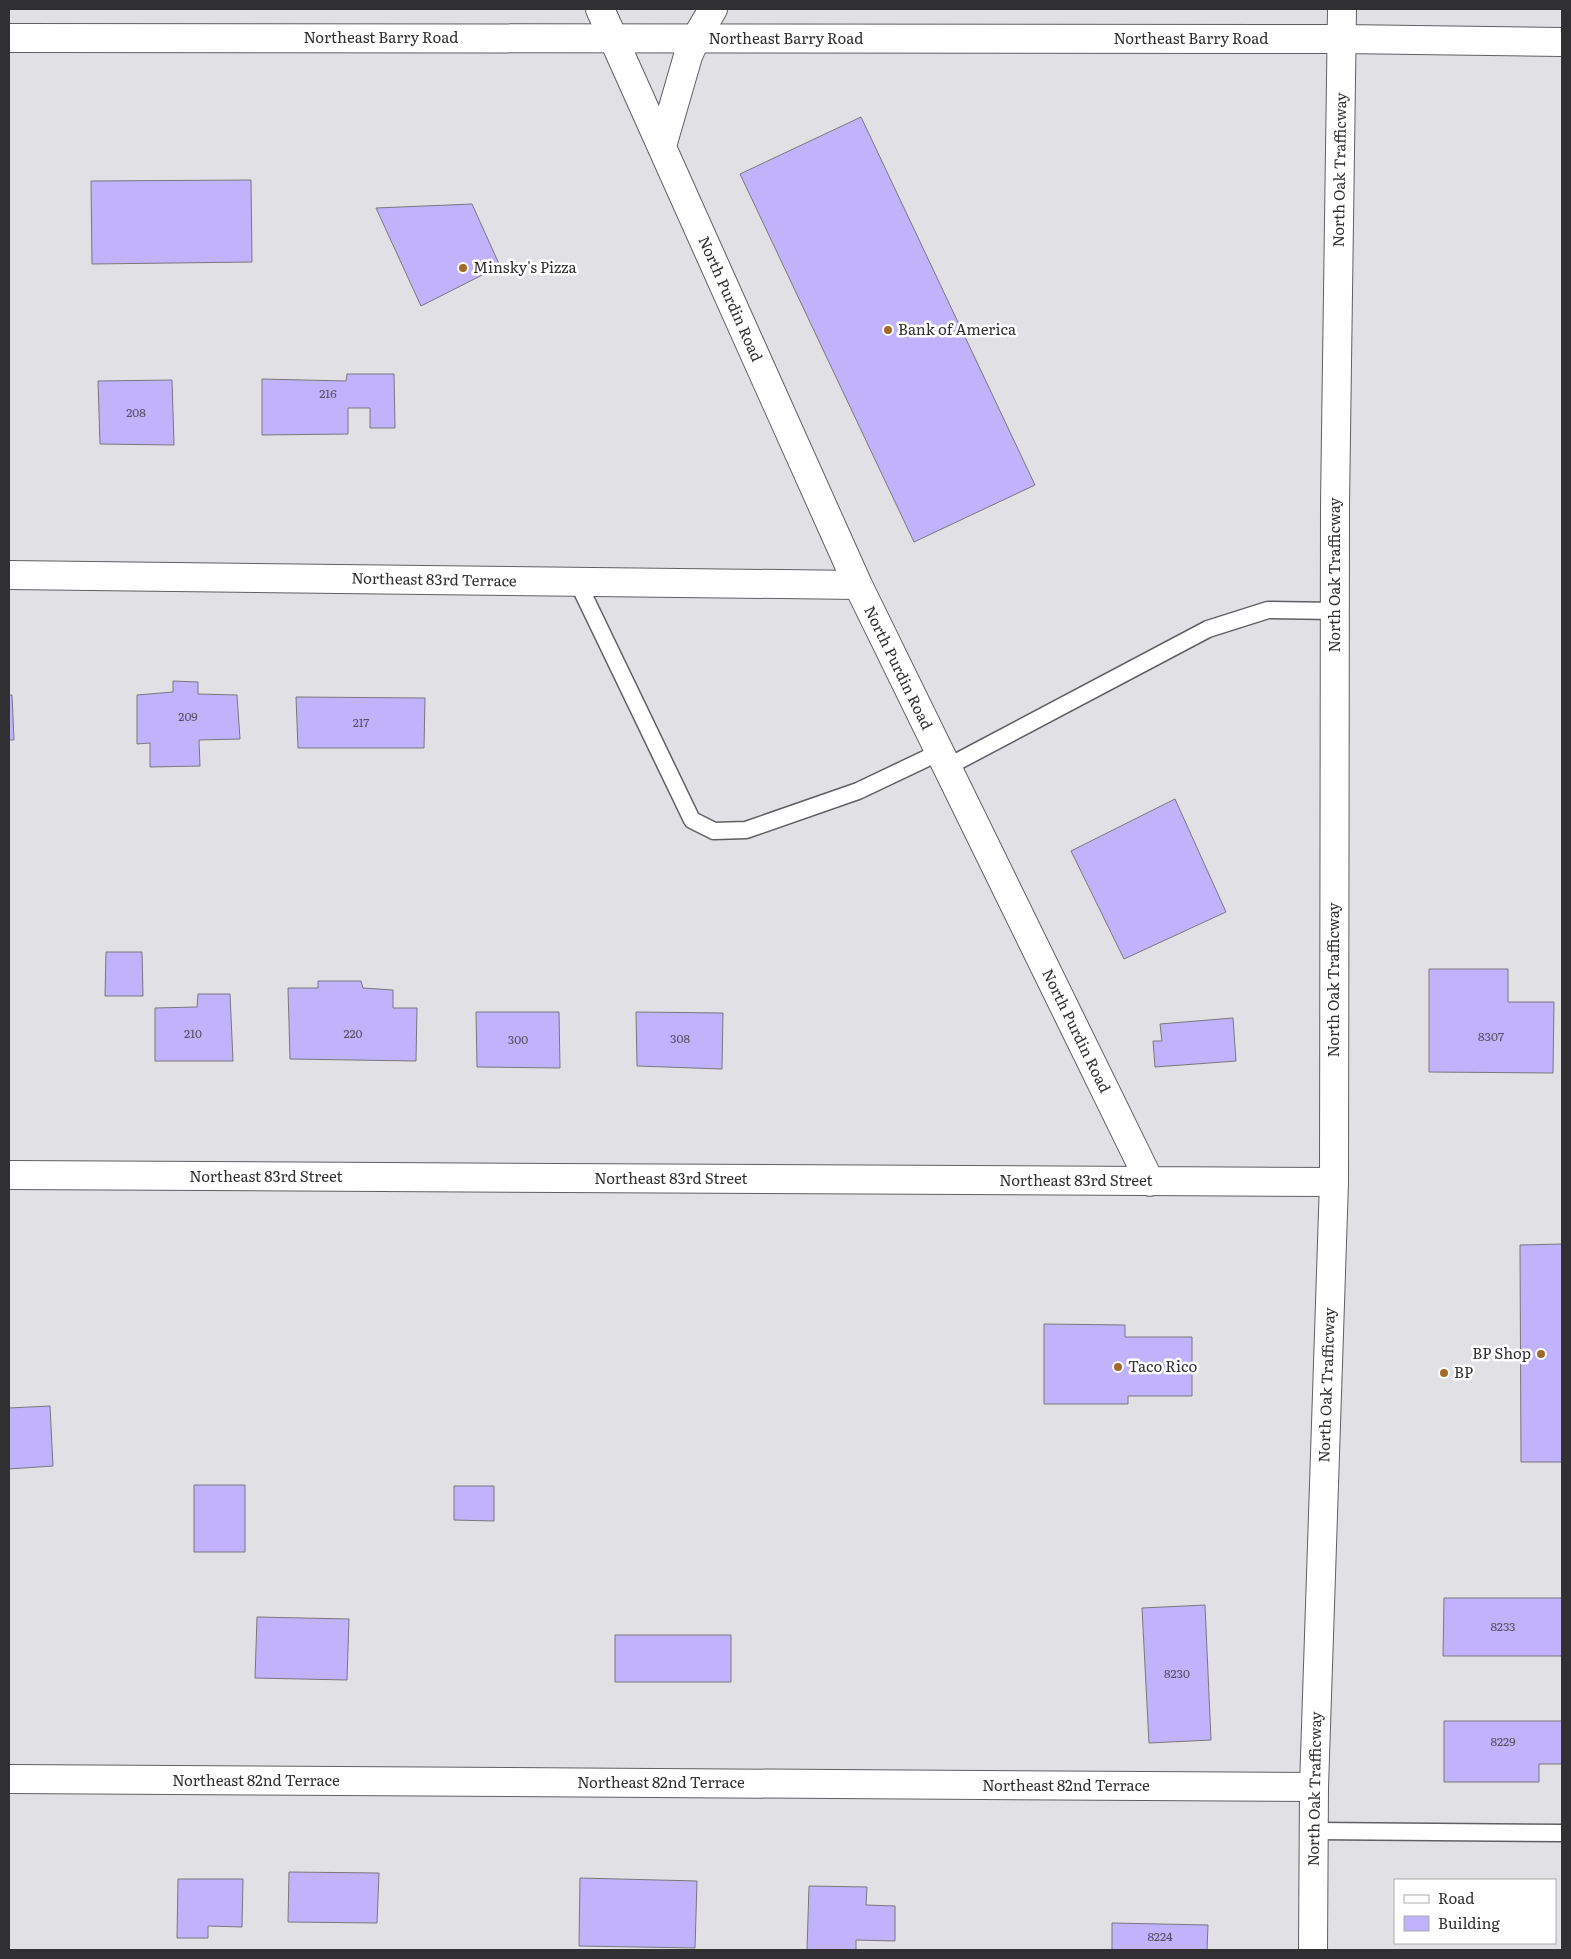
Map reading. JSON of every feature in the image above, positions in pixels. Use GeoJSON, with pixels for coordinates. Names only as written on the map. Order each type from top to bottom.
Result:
{"type":"FeatureCollection","features":[{"type":"Feature","properties":{"kind":"street","name":"North Purdin Road"},"geometry":{"type":"LineString","coordinates":[[600,9],[858,585],[1150,1182]]}},
{"type":"Feature","properties":{"kind":"street"},"geometry":{"type":"LineString","coordinates":[[662,146],[678,87],[696,38],[713,9]]}},
{"type":"Feature","properties":{"kind":"street","name":"North Oak Trafficway"},"geometry":{"type":"LineString","coordinates":[[1313,1950],[1314,1787],[1334,1182],[1335,611],[1342,9]]}},
{"type":"Feature","properties":{"kind":"street","name":"Northeast Barry Road"},"geometry":{"type":"LineString","coordinates":[[9,38],[1342,39],[1562,42]]}},
{"type":"Feature","properties":{"kind":"street","name":"Northeast 83rd Terrace"},"geometry":{"type":"LineString","coordinates":[[9,576],[858,585]]}},
{"type":"Feature","properties":{"kind":"street","name":"Northeast 83rd Street"},"geometry":{"type":"LineString","coordinates":[[9,1175],[1334,1182]]}},
{"type":"Feature","properties":{"kind":"street","name":"Northeast 82nd Terrace"},"geometry":{"type":"LineString","coordinates":[[9,1779],[1314,1787]]}},
{"type":"Feature","properties":{"kind":"lane"},"geometry":{"type":"LineString","coordinates":[[577,581],[692,820],[714,831],[746,830],[943,759],[1208,629],[1268,610],[1335,611]]}},
{"type":"Feature","properties":{"kind":"lane"},"geometry":{"type":"LineString","coordinates":[[1314,1831],[1562,1833]]}},
{"type":"Feature","properties":{"kind":"building","name":"Bank of America"},"geometry":{"type":"Polygon","coordinates":[[[861,117],[1035,485],[914,542],[740,174],[861,117]]]}},
{"type":"Feature","properties":{"kind":"building"},"geometry":{"type":"Polygon","coordinates":[[[251,180],[252,262],[92,264],[91,181],[251,180]]]}},
{"type":"Feature","properties":{"kind":"building"},"geometry":{"type":"Polygon","coordinates":[[[472,204],[500,266],[421,306],[376,208],[472,204]]]}},
{"type":"Feature","properties":{"kind":"building"},"geometry":{"type":"Polygon","coordinates":[[[347,374],[394,374],[395,428],[370,428],[370,408],[348,408],[348,434],[262,435],[262,379],[346,381],[347,374]]]}},
{"type":"Feature","properties":{"kind":"building"},"geometry":{"type":"Polygon","coordinates":[[[172,380],[174,445],[100,444],[98,381],[172,380]]]}},
{"type":"Feature","properties":{"kind":"building"},"geometry":{"type":"Polygon","coordinates":[[[173,681],[198,682],[198,694],[237,695],[240,739],[199,740],[200,766],[150,767],[150,743],[137,744],[137,695],[173,692],[173,681]]]}},
{"type":"Feature","properties":{"kind":"building"},"geometry":{"type":"Polygon","coordinates":[[[9,695],[12,695],[14,740],[9,740],[9,695]]]}},
{"type":"Feature","properties":{"kind":"building"},"geometry":{"type":"Polygon","coordinates":[[[296,697],[425,698],[424,748],[298,748],[296,697]]]}},
{"type":"Feature","properties":{"kind":"building"},"geometry":{"type":"Polygon","coordinates":[[[1175,799],[1226,912],[1124,959],[1071,851],[1175,799]]]}},
{"type":"Feature","properties":{"kind":"building"},"geometry":{"type":"Polygon","coordinates":[[[106,952],[142,952],[143,996],[105,996],[106,952]]]}},
{"type":"Feature","properties":{"kind":"building"},"geometry":{"type":"Polygon","coordinates":[[[1429,969],[1508,969],[1508,1002],[1554,1002],[1553,1073],[1429,1072],[1429,969]]]}},
{"type":"Feature","properties":{"kind":"building"},"geometry":{"type":"Polygon","coordinates":[[[318,981],[361,981],[363,988],[393,990],[393,1008],[417,1008],[416,1061],[290,1059],[288,988],[318,988],[318,981]]]}},
{"type":"Feature","properties":{"kind":"building"},"geometry":{"type":"Polygon","coordinates":[[[198,994],[230,994],[233,1061],[155,1061],[155,1008],[197,1007],[198,994]]]}},
{"type":"Feature","properties":{"kind":"building"},"geometry":{"type":"Polygon","coordinates":[[[476,1012],[559,1012],[560,1068],[477,1067],[476,1012]]]}},
{"type":"Feature","properties":{"kind":"building"},"geometry":{"type":"Polygon","coordinates":[[[636,1012],[723,1013],[722,1069],[637,1066],[636,1012]]]}},
{"type":"Feature","properties":{"kind":"building"},"geometry":{"type":"Polygon","coordinates":[[[1233,1018],[1236,1061],[1155,1067],[1153,1041],[1162,1041],[1160,1024],[1233,1018]]]}},
{"type":"Feature","properties":{"kind":"building","name":"BP Shop"},"geometry":{"type":"Polygon","coordinates":[[[1562,1244],[1562,1462],[1521,1462],[1520,1245],[1562,1244]]]}},
{"type":"Feature","properties":{"kind":"building","name":"Taco Rico"},"geometry":{"type":"Polygon","coordinates":[[[1044,1324],[1125,1325],[1125,1337],[1192,1337],[1192,1396],[1128,1396],[1128,1404],[1044,1404],[1044,1324]]]}},
{"type":"Feature","properties":{"kind":"building"},"geometry":{"type":"Polygon","coordinates":[[[50,1406],[53,1466],[9,1469],[9,1408],[50,1406]]]}},
{"type":"Feature","properties":{"kind":"building"},"geometry":{"type":"Polygon","coordinates":[[[194,1485],[245,1485],[245,1552],[194,1552],[194,1485]]]}},
{"type":"Feature","properties":{"kind":"building"},"geometry":{"type":"Polygon","coordinates":[[[454,1486],[494,1486],[494,1521],[454,1520],[454,1486]]]}},
{"type":"Feature","properties":{"kind":"building"},"geometry":{"type":"Polygon","coordinates":[[[1444,1598],[1562,1598],[1562,1656],[1443,1656],[1444,1598]]]}},
{"type":"Feature","properties":{"kind":"building"},"geometry":{"type":"Polygon","coordinates":[[[1205,1605],[1211,1740],[1149,1743],[1142,1608],[1205,1605]]]}},
{"type":"Feature","properties":{"kind":"building"},"geometry":{"type":"Polygon","coordinates":[[[257,1617],[349,1619],[347,1680],[255,1678],[257,1617]]]}},
{"type":"Feature","properties":{"kind":"building"},"geometry":{"type":"Polygon","coordinates":[[[615,1635],[731,1635],[731,1682],[615,1682],[615,1635]]]}},
{"type":"Feature","properties":{"kind":"building"},"geometry":{"type":"Polygon","coordinates":[[[1444,1721],[1562,1721],[1562,1764],[1539,1764],[1539,1782],[1444,1782],[1444,1721]]]}},
{"type":"Feature","properties":{"kind":"building"},"geometry":{"type":"Polygon","coordinates":[[[289,1872],[379,1873],[377,1923],[288,1922],[289,1872]]]}},
{"type":"Feature","properties":{"kind":"building"},"geometry":{"type":"Polygon","coordinates":[[[580,1878],[697,1881],[695,1948],[579,1946],[580,1878]]]}},
{"type":"Feature","properties":{"kind":"building"},"geometry":{"type":"Polygon","coordinates":[[[178,1879],[243,1879],[242,1927],[208,1926],[208,1938],[177,1938],[178,1879]]]}},
{"type":"Feature","properties":{"kind":"building"},"geometry":{"type":"Polygon","coordinates":[[[809,1886],[867,1887],[866,1905],[895,1906],[895,1941],[856,1940],[856,1950],[807,1950],[809,1886]]]}},
{"type":"Feature","properties":{"kind":"building"},"geometry":{"type":"Polygon","coordinates":[[[1112,1923],[1208,1925],[1207,1950],[1112,1950],[1112,1923]]]}},
{"type":"Feature","properties":{"kind":"place","name":"Minsky's Pizza"},"geometry":{"type":"Point","coordinates":[463,268]}},
{"type":"Feature","properties":{"kind":"place","name":"Bank of America"},"geometry":{"type":"Point","coordinates":[888,330]}},
{"type":"Feature","properties":{"kind":"place","name":"BP Shop"},"geometry":{"type":"Point","coordinates":[1541,1354]}},
{"type":"Feature","properties":{"kind":"place","name":"Taco Rico"},"geometry":{"type":"Point","coordinates":[1118,1367]}},
{"type":"Feature","properties":{"kind":"place","name":"BP"},"geometry":{"type":"Point","coordinates":[1444,1373]}}]}
